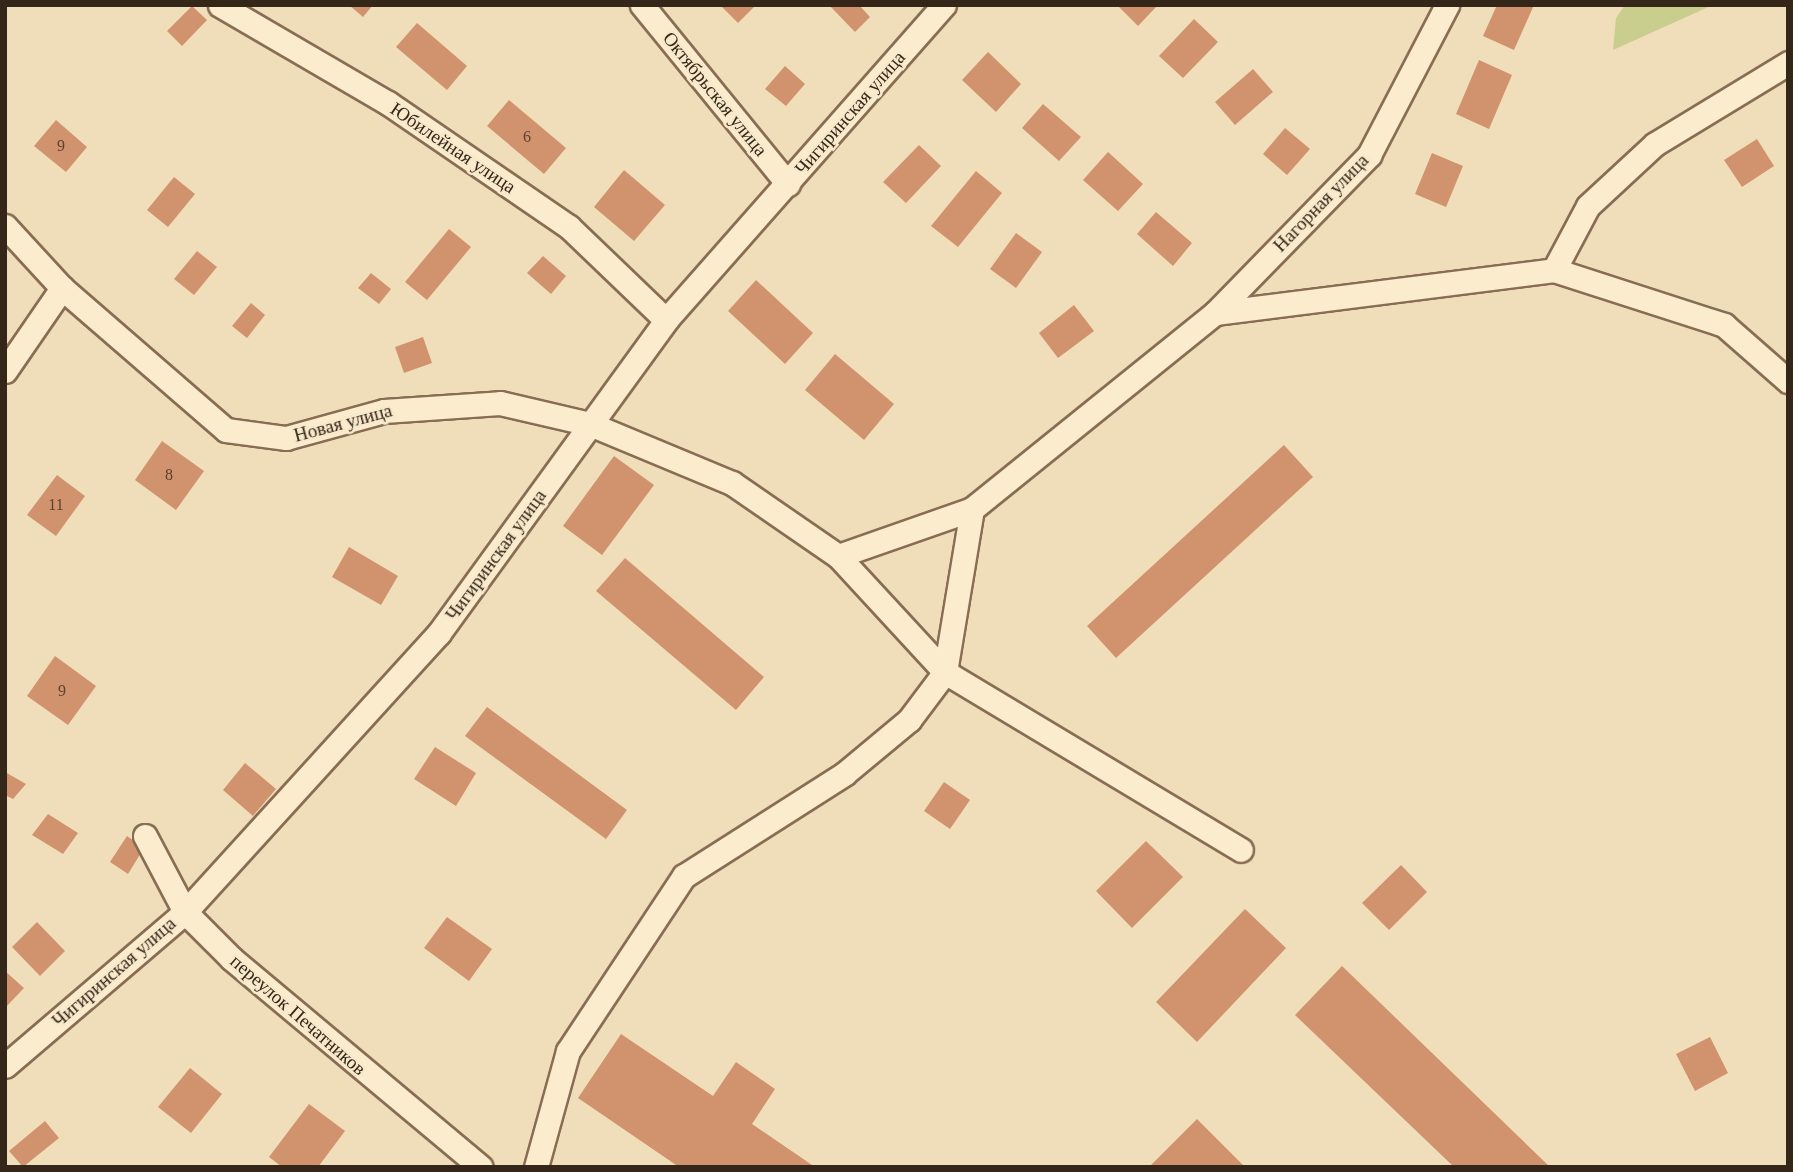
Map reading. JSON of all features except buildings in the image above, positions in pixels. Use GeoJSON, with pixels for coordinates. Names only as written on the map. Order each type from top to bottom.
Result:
{"type":"FeatureCollection","features":[{"type":"Feature","properties":{"kind":"street","name":"Юбилейная улица"},"geometry":{"type":"LineString","coordinates":[[220,5],[388,103],[569,227],[666,320]]}},
{"type":"Feature","properties":{"kind":"street","name":"Октябрьская улица"},"geometry":{"type":"LineString","coordinates":[[642,5],[788,184]]}},
{"type":"Feature","properties":{"kind":"street","name":"Чигиринская улица"},"geometry":{"type":"LineString","coordinates":[[5,1066],[185,912],[439,633],[666,320],[944,5]]}},
{"type":"Feature","properties":{"kind":"street","name":"Нагорная улица"},"geometry":{"type":"LineString","coordinates":[[838,556],[972,509],[1214,313],[1369,155],[1447,5]]}},
{"type":"Feature","properties":{"kind":"street"},"geometry":{"type":"LineString","coordinates":[[1554,270],[1588,206],[1655,144],[1788,63]]}},
{"type":"Feature","properties":{"kind":"street","name":"Новая улица"},"geometry":{"type":"LineString","coordinates":[[5,226],[62,288],[226,430],[310,436],[384,411],[436,402],[528,407],[590,424],[732,483],[838,556],[945,673],[1241,850]]}},
{"type":"Feature","properties":{"kind":"street"},"geometry":{"type":"LineString","coordinates":[[1214,313],[1554,270],[1724,325],[1788,381]]}},
{"type":"Feature","properties":{"kind":"street"},"geometry":{"type":"LineString","coordinates":[[5,371],[62,288]]}},
{"type":"Feature","properties":{"kind":"street"},"geometry":{"type":"LineString","coordinates":[[536,1167],[568,1052],[684,876],[844,775],[909,720],[945,673],[972,509]]}},
{"type":"Feature","properties":{"kind":"street","name":"переулок Печатников"},"geometry":{"type":"LineString","coordinates":[[145,836],[185,912],[335,1048],[481,1167]]}},
{"type":"Feature","properties":{"kind":"green space"},"geometry":{"type":"Polygon","coordinates":[[[1625,5],[1713,5],[1613,50],[1616,18],[1625,5]]]}}]}
